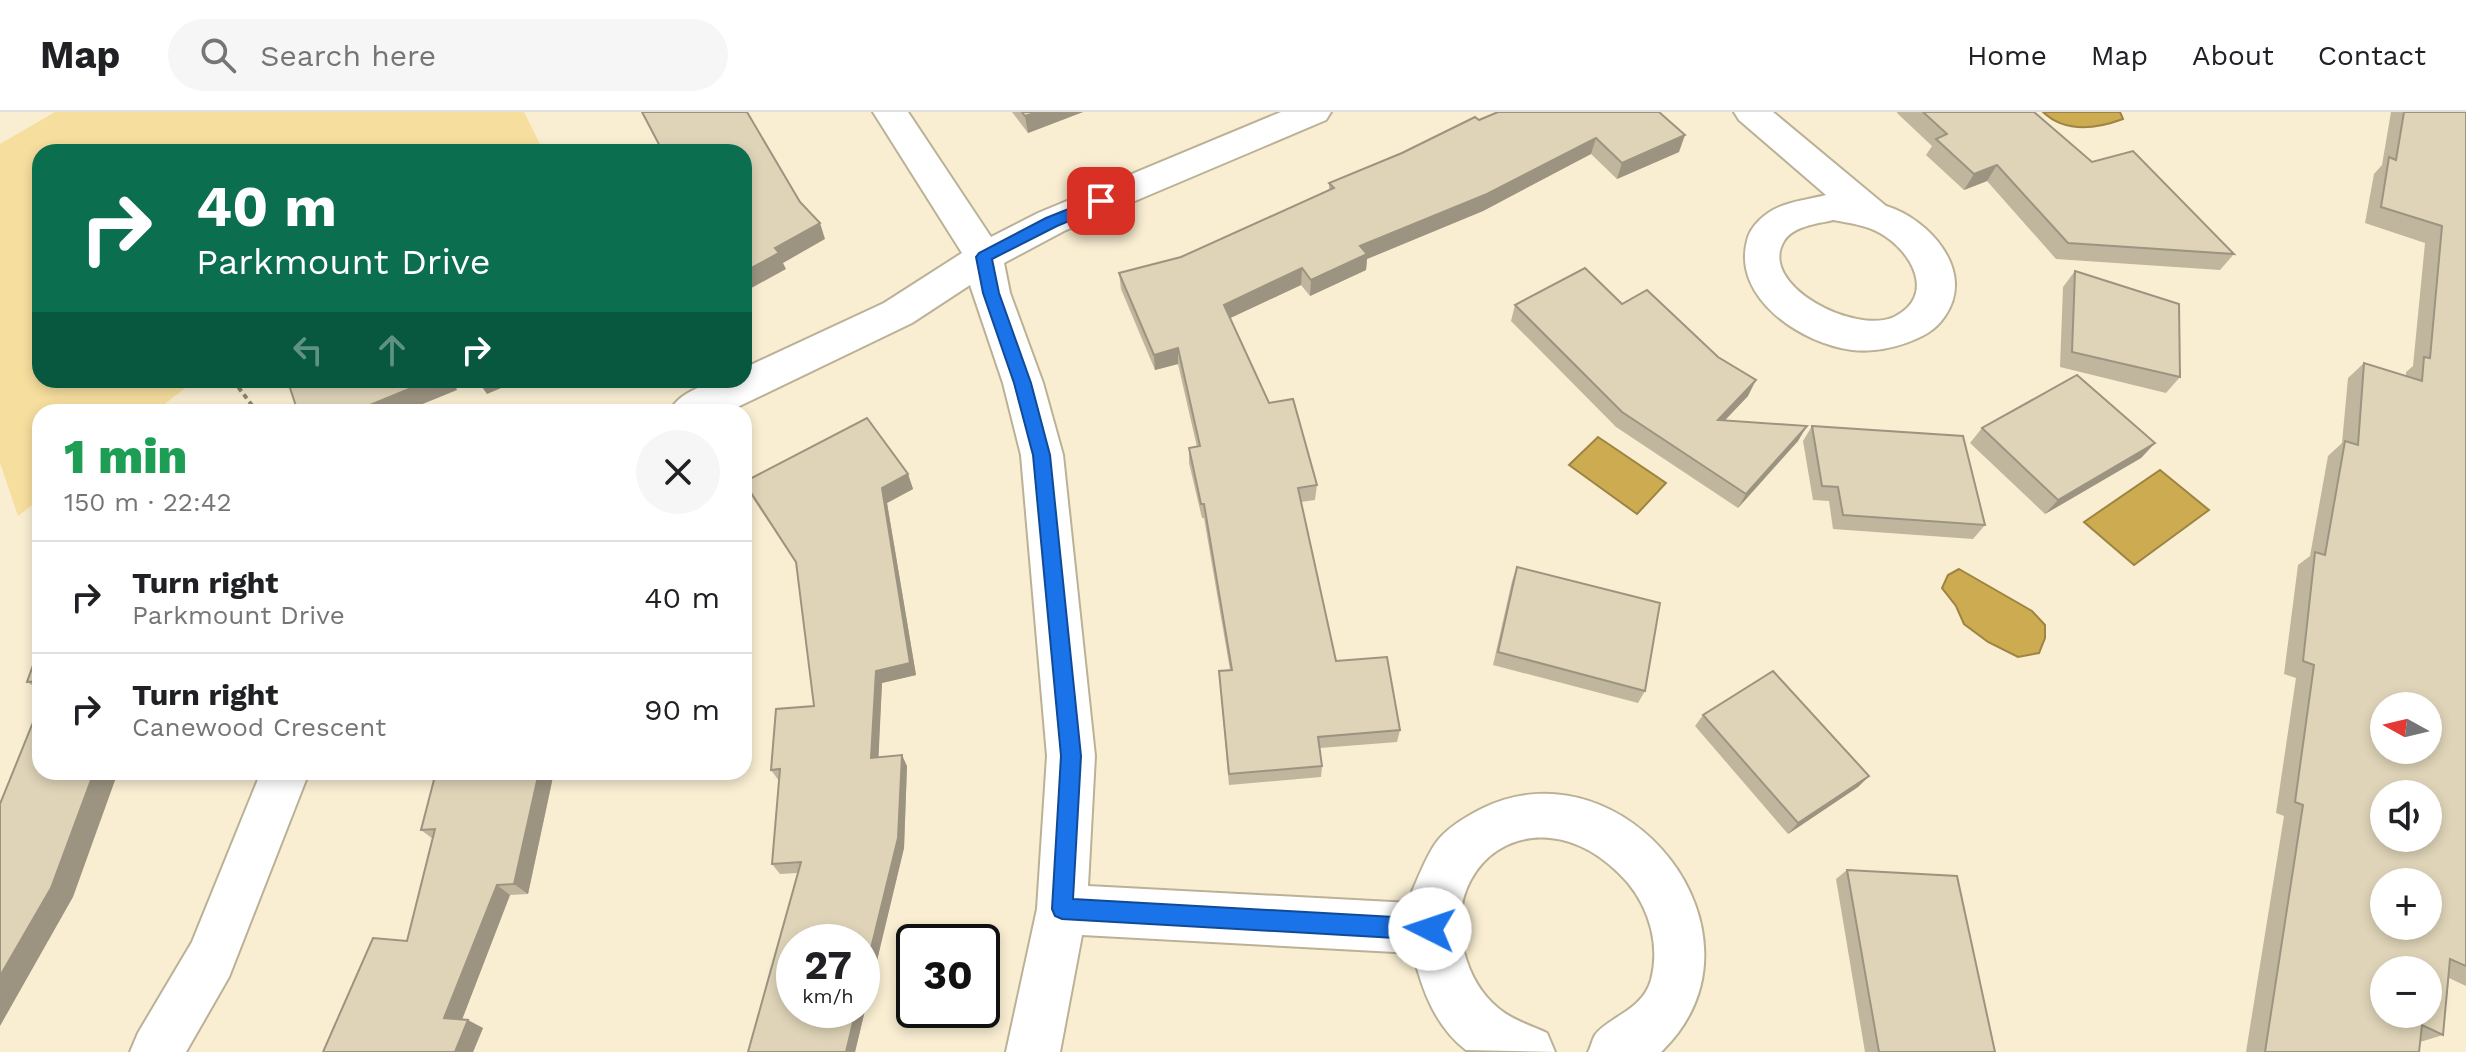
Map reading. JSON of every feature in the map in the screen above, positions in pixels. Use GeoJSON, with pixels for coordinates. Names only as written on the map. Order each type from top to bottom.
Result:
{"type":"FeatureCollection","features":[{"type":"Feature","properties":{"kind":"street"},"geometry":{"type":"LineString","coordinates":[[890,112],[984,257],[991,293],[1023,383],[1042,455],[1071,756],[1062,909],[1033,1052]]}},
{"type":"Feature","properties":{"kind":"street"},"geometry":{"type":"LineString","coordinates":[[752,382],[898,313],[984,257],[1051,222],[1314,112]]}},
{"type":"Feature","properties":{"kind":"street"},"geometry":{"type":"LineString","coordinates":[[1751,112],[1872,214],[1899,227],[1917,241],[1938,276],[1932,308],[1915,325],[1884,334],[1860,335],[1829,328],[1812,322],[1786,305],[1772,290],[1760,256],[1765,236],[1781,220],[1805,209],[1833,207],[1872,214]]}},
{"type":"Feature","properties":{"kind":"street"},"geometry":{"type":"LineString","coordinates":[[706,404],[740,388]]}},
{"type":"Feature","properties":{"kind":"street"},"geometry":{"type":"LineString","coordinates":[[157,1052],[211,959],[282,780]]}},
{"type":"Feature","properties":{"kind":"street"},"geometry":{"type":"LineString","coordinates":[[1528,1052],[1484,1031],[1453,997],[1434,955],[1431,912],[1446,866],[1472,837],[1507,820],[1547,815],[1577,820],[1615,838],[1649,868],[1671,907],[1681,960],[1670,1001],[1658,1021],[1645,1034],[1615,1052]]}},
{"type":"Feature","properties":{"kind":"street"},"geometry":{"type":"LineString","coordinates":[[1062,909],[1430,929]]}},
{"type":"Feature","properties":{"kind":"shaded area"},"geometry":{"type":"Polygon","coordinates":[[[55,112],[524,112],[540,144],[32,144],[32,388],[186,388],[164,404],[32,404],[32,505],[18,516],[0,463],[0,144],[55,112]]]}},
{"type":"Feature","properties":{"kind":"shaded area"},"geometry":{"type":"Polygon","coordinates":[[[2043,112],[2120,112],[2123,119],[2081,127],[2061,123],[2043,112]]]}},
{"type":"Feature","properties":{"kind":"shaded area"},"geometry":{"type":"Polygon","coordinates":[[[1598,437],[1666,483],[1637,514],[1569,465],[1598,437]]]}},
{"type":"Feature","properties":{"kind":"shaded area"},"geometry":{"type":"Polygon","coordinates":[[[2160,470],[2209,510],[2134,565],[2084,522],[2160,470]]]}},
{"type":"Feature","properties":{"kind":"shaded area"},"geometry":{"type":"Polygon","coordinates":[[[1959,569],[2032,611],[2045,625],[2045,638],[2039,653],[2018,657],[1988,642],[1964,624],[1956,606],[1942,588],[1948,575],[1959,569]]]}},
{"type":"Feature","properties":{"kind":"building"},"geometry":{"type":"Polygon","coordinates":[[[642,112],[747,112],[800,202],[820,223],[775,248],[779,253],[752,268],[752,144],[659,144],[642,112]]]}},
{"type":"Feature","properties":{"kind":"building"},"geometry":{"type":"Polygon","coordinates":[[[1498,112],[1659,112],[1685,135],[1622,163],[1596,138],[1487,194],[1360,246],[1367,254],[1311,280],[1302,268],[1224,305],[1269,403],[1293,399],[1317,485],[1298,488],[1336,661],[1387,657],[1400,730],[1318,737],[1322,766],[1229,774],[1219,671],[1232,670],[1204,504],[1201,504],[1189,448],[1200,446],[1178,348],[1154,355],[1119,273],[1181,257],[1334,188],[1329,183],[1402,153],[1475,117],[1479,120],[1498,112]]]}},
{"type":"Feature","properties":{"kind":"building"},"geometry":{"type":"Polygon","coordinates":[[[1923,112],[2034,112],[2092,162],[2133,151],[2234,254],[2068,243],[1997,165],[1974,174],[1936,139],[1947,134],[1923,112]]]}},
{"type":"Feature","properties":{"kind":"building"},"geometry":{"type":"Polygon","coordinates":[[[2404,112],[2466,112],[2466,966],[2450,959],[2443,1035],[2428,1028],[2442,1028],[2442,956],[2370,956],[2370,1028],[2422,1028],[2419,1052],[2265,1052],[2303,805],[2295,802],[2314,665],[2303,661],[2315,552],[2325,555],[2345,441],[2358,445],[2364,363],[2422,381],[2424,357],[2430,358],[2442,226],[2381,207],[2389,157],[2396,160],[2404,112]]]}},
{"type":"Feature","properties":{"kind":"building"},"geometry":{"type":"Polygon","coordinates":[[[1585,268],[1622,304],[1647,290],[1718,357],[1756,380],[1718,420],[1807,426],[1746,494],[1622,412],[1515,305],[1585,268]]]}},
{"type":"Feature","properties":{"kind":"building"},"geometry":{"type":"Polygon","coordinates":[[[2075,271],[2179,304],[2180,377],[2072,352],[2075,271]]]}},
{"type":"Feature","properties":{"kind":"building"},"geometry":{"type":"Polygon","coordinates":[[[2077,375],[2155,443],[2058,500],[1982,428],[2077,375]]]}},
{"type":"Feature","properties":{"kind":"building"},"geometry":{"type":"Polygon","coordinates":[[[290,388],[412,388],[372,404],[295,404],[290,388]]]}},
{"type":"Feature","properties":{"kind":"building"},"geometry":{"type":"Polygon","coordinates":[[[867,418],[908,474],[882,488],[910,663],[876,671],[871,758],[902,755],[898,838],[877,924],[784,924],[801,862],[772,864],[780,769],[771,770],[776,709],[814,706],[796,562],[752,494],[752,478],[867,418]]]}},
{"type":"Feature","properties":{"kind":"building"},"geometry":{"type":"Polygon","coordinates":[[[1812,426],[1963,436],[1985,525],[1843,515],[1838,487],[1822,486],[1812,426]]]}},
{"type":"Feature","properties":{"kind":"building"},"geometry":{"type":"Polygon","coordinates":[[[1517,567],[1660,603],[1645,691],[1498,652],[1517,567]]]}},
{"type":"Feature","properties":{"kind":"building"},"geometry":{"type":"Polygon","coordinates":[[[1773,671],[1869,776],[1798,823],[1703,715],[1773,671]]]}},
{"type":"Feature","properties":{"kind":"building"},"geometry":{"type":"Polygon","coordinates":[[[32,725],[32,780],[91,780],[51,888],[0,976],[0,804],[32,725]]]}},
{"type":"Feature","properties":{"kind":"building"},"geometry":{"type":"Polygon","coordinates":[[[434,780],[537,780],[514,884],[497,885],[444,1018],[468,1020],[455,1052],[323,1052],[373,938],[407,941],[435,829],[421,830],[434,780]]]}},
{"type":"Feature","properties":{"kind":"building"},"geometry":{"type":"Polygon","coordinates":[[[1847,870],[1957,876],[1995,1052],[1879,1052],[1847,870]]]}},
{"type":"Feature","properties":{"kind":"building"},"geometry":{"type":"Polygon","coordinates":[[[776,952],[776,1028],[852,1028],[846,1052],[748,1052],[776,952]]]}},
{"type":"Feature","properties":{"kind":"route"},"geometry":{"type":"LineString","coordinates":[[1101,201],[1051,222],[984,257],[991,293],[1023,383],[1042,455],[1071,756],[1062,909],[1430,929]]}}]}
